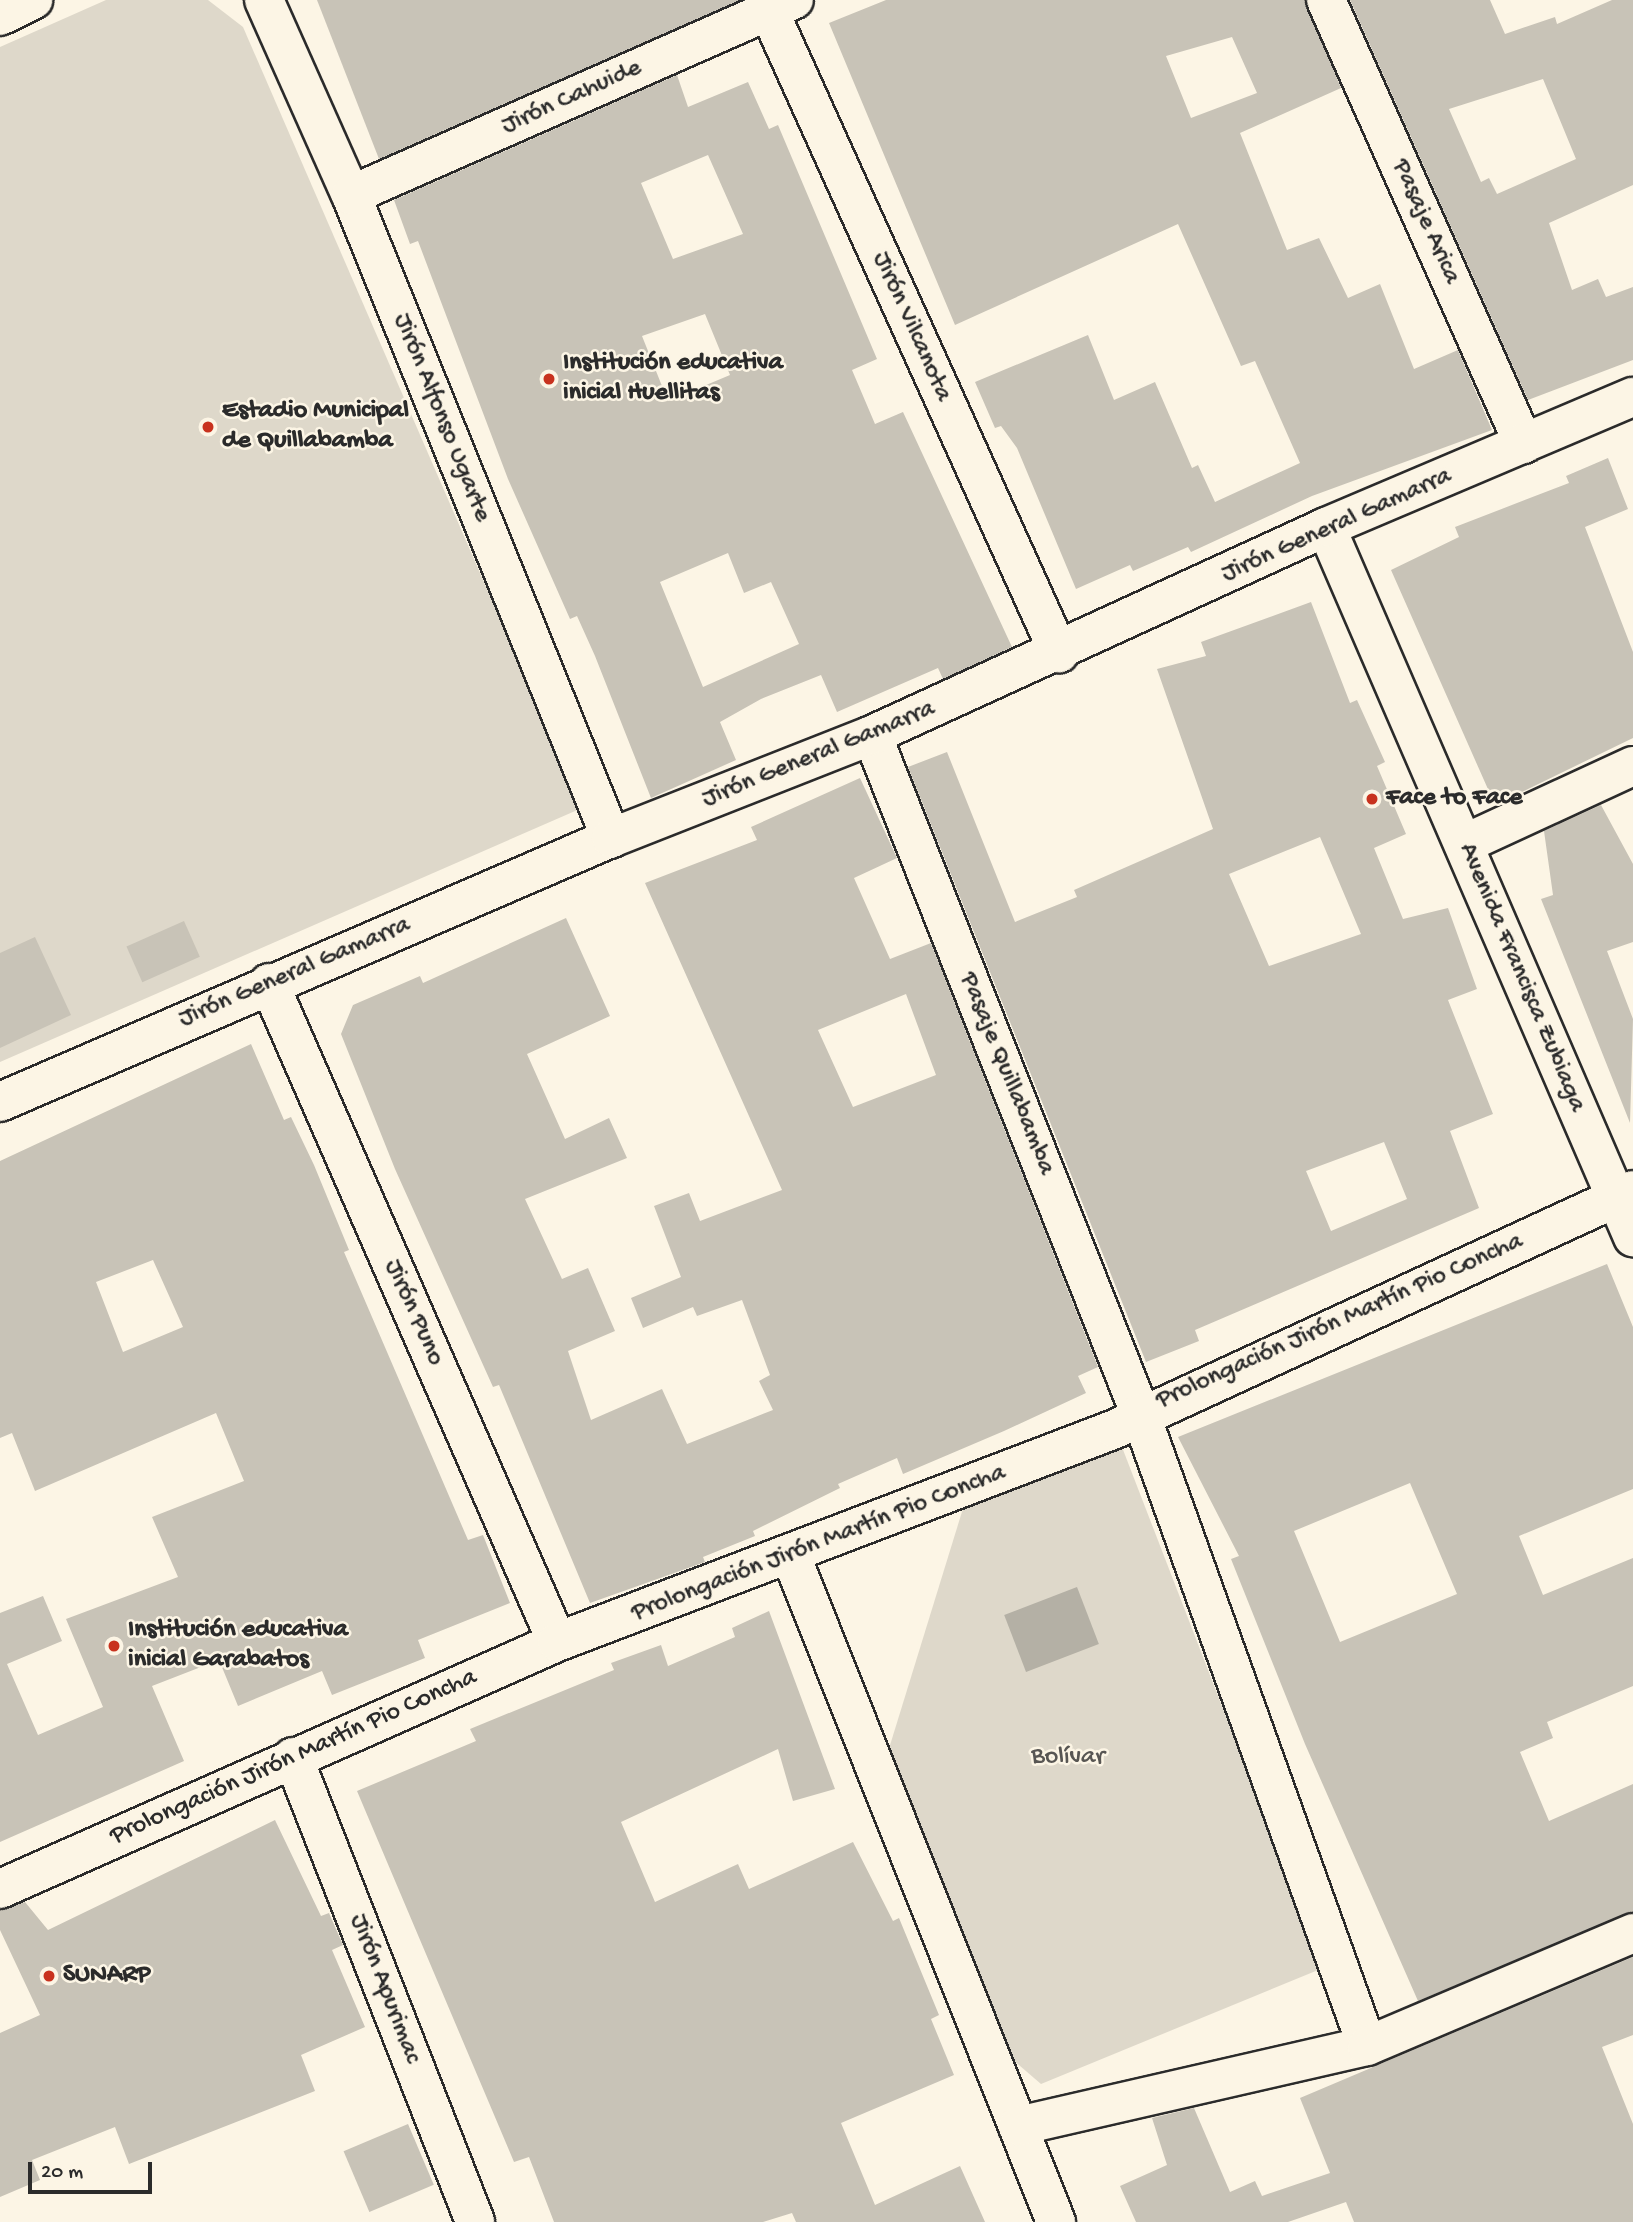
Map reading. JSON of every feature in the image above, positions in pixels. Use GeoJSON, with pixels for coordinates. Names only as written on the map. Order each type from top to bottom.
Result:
{"type":"FeatureCollection","features":[{"type":"Feature","properties":{"kind":"street"},"geometry":{"type":"LineString","coordinates":[[0,16],[33,0]]}},
{"type":"Feature","properties":{"kind":"street","name":"Jirón Alfonso Ugarte"},"geometry":{"type":"LineString","coordinates":[[264,0],[351,195],[611,838]]}},
{"type":"Feature","properties":{"kind":"street","name":"Pasaje Arica"},"geometry":{"type":"LineString","coordinates":[[1326,0],[1524,444]]}},
{"type":"Feature","properties":{"kind":"street","name":"Jirón Cahuide"},"geometry":{"type":"LineString","coordinates":[[351,195],[775,4]]}},
{"type":"Feature","properties":{"kind":"street","name":"Jirón Vilcanota"},"geometry":{"type":"LineString","coordinates":[[775,4],[1059,653]]}},
{"type":"Feature","properties":{"kind":"street","name":"Jirón General Gamarra"},"geometry":{"type":"LineString","coordinates":[[0,1102],[269,983],[611,838],[872,735],[1059,653],[1326,527],[1633,397]]}},
{"type":"Feature","properties":{"kind":"street","name":"Avenida Francisca Zubiaga"},"geometry":{"type":"LineString","coordinates":[[1326,527],[1464,844],[1624,1194],[1633,1237]]}},
{"type":"Feature","properties":{"kind":"street","name":"Pasaje Quillabamba"},"geometry":{"type":"LineString","coordinates":[[872,735],[1140,1413],[1367,2046]]}},
{"type":"Feature","properties":{"kind":"street"},"geometry":{"type":"LineString","coordinates":[[1464,844],[1633,766]]}},
{"type":"Feature","properties":{"kind":"street","name":"Jirón Puno"},"geometry":{"type":"LineString","coordinates":[[269,983],[557,1642]]}},
{"type":"Feature","properties":{"kind":"street","name":"Prolongación Jirón Martín Pio Concha"},"geometry":{"type":"LineString","coordinates":[[0,1889],[557,1642],[994,1479],[1624,1194]]}},
{"type":"Feature","properties":{"kind":"street"},"geometry":{"type":"LineString","coordinates":[[791,1556],[1056,2222]]}},
{"type":"Feature","properties":{"kind":"street","name":"Jirón Apurimac"},"geometry":{"type":"LineString","coordinates":[[293,1757],[475,2222]]}},
{"type":"Feature","properties":{"kind":"street"},"geometry":{"type":"LineString","coordinates":[[1018,2126],[1367,2046],[1633,1933]]}},
{"type":"Feature","properties":{"kind":"green space","name":"Estadio Municipal de Quillabamba"},"geometry":{"type":"Polygon","coordinates":[[[106,0],[208,0],[243,27],[582,808],[0,1062],[0,47],[106,0]]]}},
{"type":"Feature","properties":{"kind":"green space","name":"Bolívar"},"geometry":{"type":"Polygon","coordinates":[[[1115,1429],[1323,1968],[1041,2084],[1006,2054],[887,1755],[969,1489],[1115,1429]]]}},
{"type":"Feature","properties":{"kind":"shaded area"},"geometry":{"type":"Polygon","coordinates":[[[1077,1587],[1099,1644],[1026,1672],[1004,1615],[1077,1587]]]}},
{"type":"Feature","properties":{"kind":"building"},"geometry":{"type":"Polygon","coordinates":[[[317,0],[740,0],[379,159],[317,0]]]}},
{"type":"Feature","properties":{"kind":"building"},"geometry":{"type":"Polygon","coordinates":[[[886,0],[1305,0],[1341,88],[1240,133],[1287,250],[1319,238],[1348,298],[1380,284],[1414,369],[1458,350],[1492,430],[1312,496],[1191,552],[1188,547],[1133,571],[1130,565],[1076,589],[1017,448],[1001,426],[995,428],[975,382],[1088,335],[1114,400],[1155,382],[1192,468],[1198,465],[1215,502],[1300,463],[1255,361],[1241,366],[1178,224],[955,325],[829,23],[886,0]],[[1232,37],[1166,56],[1191,118],[1257,93],[1232,37]]]}},
{"type":"Feature","properties":{"kind":"building"},"geometry":{"type":"Polygon","coordinates":[[[1350,0],[1490,0],[1505,34],[1555,17],[1557,24],[1612,0],[1633,0],[1633,185],[1549,223],[1572,290],[1598,279],[1606,297],[1633,287],[1633,360],[1528,400],[1350,0]],[[1543,79],[1449,109],[1481,182],[1489,178],[1497,194],[1576,159],[1543,79]]]}},
{"type":"Feature","properties":{"kind":"building"},"geometry":{"type":"Polygon","coordinates":[[[677,75],[688,107],[748,82],[769,129],[778,125],[877,359],[852,370],[875,424],[903,412],[1012,647],[943,679],[938,668],[837,712],[821,675],[761,699],[720,722],[736,760],[651,798],[595,656],[577,616],[570,619],[508,479],[418,241],[410,244],[394,200],[677,75]],[[708,155],[641,183],[673,259],[743,234],[708,155]],[[705,314],[642,336],[668,401],[730,375],[705,314]],[[728,553],[660,582],[703,687],[799,644],[771,582],[744,593],[728,553]]]}},
{"type":"Feature","properties":{"kind":"building"},"geometry":{"type":"Polygon","coordinates":[[[1608,458],[1628,509],[1585,527],[1633,652],[1633,738],[1495,805],[1391,570],[1459,537],[1455,527],[1569,483],[1566,476],[1608,458]]]}},
{"type":"Feature","properties":{"kind":"building"},"geometry":{"type":"Polygon","coordinates":[[[1311,602],[1350,703],[1357,700],[1385,762],[1377,766],[1406,834],[1374,848],[1403,919],[1448,908],[1477,989],[1448,1000],[1493,1114],[1450,1131],[1479,1208],[1195,1330],[1199,1341],[1146,1362],[908,767],[947,752],[1015,922],[1077,897],[1074,890],[1213,829],[1157,669],[1206,656],[1201,642],[1311,602]],[[1320,837],[1229,874],[1269,966],[1361,934],[1320,837]],[[1384,1142],[1306,1171],[1331,1231],[1407,1199],[1384,1142]]]}},
{"type":"Feature","properties":{"kind":"building"},"geometry":{"type":"Polygon","coordinates":[[[860,778],[897,858],[854,878],[890,959],[931,943],[1098,1367],[1078,1376],[1086,1393],[903,1474],[897,1458],[838,1484],[840,1488],[753,1531],[755,1536],[703,1557],[705,1562],[590,1603],[499,1385],[493,1387],[395,1169],[341,1034],[353,1005],[420,976],[423,983],[566,918],[610,1016],[527,1054],[565,1139],[609,1118],[627,1158],[525,1199],[562,1279],[588,1268],[615,1331],[568,1351],[591,1420],[662,1389],[687,1444],[773,1410],[759,1381],[770,1375],[742,1300],[697,1316],[693,1307],[643,1328],[631,1298],[681,1277],[654,1206],[689,1193],[700,1221],[782,1190],[645,883],[757,840],[751,827],[860,778]],[[906,994],[818,1030],[853,1107],[936,1075],[906,994]]]}},
{"type":"Feature","properties":{"kind":"building"},"geometry":{"type":"Polygon","coordinates":[[[1601,805],[1633,864],[1633,942],[1607,951],[1633,1019],[1630,1123],[1541,899],[1553,895],[1544,831],[1601,805]]]}},
{"type":"Feature","properties":{"kind":"building"},"geometry":{"type":"Polygon","coordinates":[[[184,921],[200,957],[142,982],[126,947],[184,921]]]}},
{"type":"Feature","properties":{"kind":"building"},"geometry":{"type":"Polygon","coordinates":[[[35,937],[71,1015],[0,1048],[0,953],[35,937]]]}},
{"type":"Feature","properties":{"kind":"building"},"geometry":{"type":"Polygon","coordinates":[[[251,1044],[284,1120],[291,1117],[314,1165],[349,1250],[344,1252],[468,1540],[483,1535],[510,1603],[418,1640],[425,1658],[332,1695],[322,1671],[238,1706],[219,1660],[152,1686],[184,1761],[0,1842],[0,1613],[43,1596],[62,1641],[7,1664],[38,1735],[103,1707],[66,1619],[178,1577],[152,1517],[244,1481],[216,1413],[35,1491],[12,1433],[0,1438],[0,1161],[251,1044]],[[153,1260],[96,1282],[123,1352],[183,1327],[153,1260]]]}},
{"type":"Feature","properties":{"kind":"building"},"geometry":{"type":"Polygon","coordinates":[[[1607,1264],[1633,1327],[1633,1489],[1519,1536],[1543,1595],[1633,1558],[1633,1686],[1547,1722],[1553,1738],[1520,1752],[1549,1821],[1633,1784],[1633,1912],[1418,2001],[1305,1744],[1231,1559],[1239,1556],[1178,1437],[1607,1264]],[[1410,1483],[1294,1531],[1340,1642],[1457,1594],[1410,1483]]]}},
{"type":"Feature","properties":{"kind":"building"},"geometry":{"type":"Polygon","coordinates":[[[769,1611],[835,1789],[793,1801],[778,1749],[621,1822],[655,1902],[738,1864],[749,1889],[853,1842],[893,1921],[899,1918],[939,2015],[931,2019],[954,2075],[841,2123],[875,2205],[960,2166],[985,2222],[796,2222],[792,2213],[763,2222],[554,2222],[529,2157],[514,2162],[357,1791],[476,1741],[470,1729],[614,1670],[611,1663],[661,1645],[668,1666],[735,1637],[732,1628],[769,1611]]]}},
{"type":"Feature","properties":{"kind":"building"},"geometry":{"type":"Polygon","coordinates":[[[275,1820],[321,1916],[329,1913],[343,1945],[332,1950],[365,2027],[301,2055],[315,2091],[129,2164],[115,2127],[32,2160],[40,2180],[0,2197],[0,2033],[40,2015],[0,1930],[0,1910],[25,1902],[48,1930],[275,1820]]]}},
{"type":"Feature","properties":{"kind":"building"},"geometry":{"type":"Polygon","coordinates":[[[1633,1957],[1633,2035],[1602,2047],[1633,2124],[1633,2222],[1354,2222],[1346,2202],[1288,2222],[1136,2222],[1120,2186],[1167,2165],[1152,2118],[1194,2108],[1230,2192],[1255,2181],[1262,2196],[1330,2173],[1300,2098],[1633,1957]]]}},
{"type":"Feature","properties":{"kind":"building"},"geometry":{"type":"Polygon","coordinates":[[[408,2124],[434,2185],[369,2212],[344,2151],[408,2124]]]}},
{"type":"Feature","properties":{"kind":"place","name":"Institución educativa inicial Huellitas"},"geometry":{"type":"Point","coordinates":[549,379]}},
{"type":"Feature","properties":{"kind":"place","name":"Estadio Municipal de Quillabamba"},"geometry":{"type":"Point","coordinates":[208,427]}},
{"type":"Feature","properties":{"kind":"place","name":"Face to Face"},"geometry":{"type":"Point","coordinates":[1372,799]}},
{"type":"Feature","properties":{"kind":"place","name":"Institución educativa inicial Garabatos"},"geometry":{"type":"Point","coordinates":[114,1646]}},
{"type":"Feature","properties":{"kind":"place","name":"SUNARP"},"geometry":{"type":"Point","coordinates":[49,1976]}}]}
